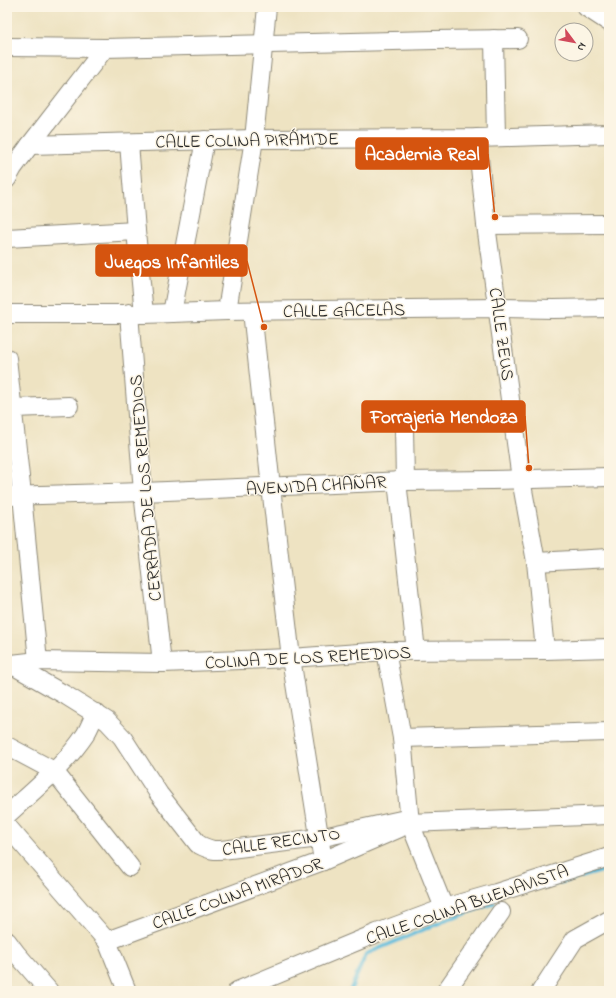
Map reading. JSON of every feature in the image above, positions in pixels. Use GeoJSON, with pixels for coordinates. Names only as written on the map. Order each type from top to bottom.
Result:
{"type":"FeatureCollection","features":[{"type":"Feature","properties":{"kind":"street"},"geometry":{"type":"LineString","coordinates":[[226,312],[254,139],[267,7]]}},
{"type":"Feature","properties":{"kind":"street"},"geometry":{"type":"LineString","coordinates":[[586,7],[609,22]]}},
{"type":"Feature","properties":{"kind":"street"},"geometry":{"type":"LineString","coordinates":[[494,39],[496,136]]}},
{"type":"Feature","properties":{"kind":"street"},"geometry":{"type":"LineString","coordinates":[[7,47],[105,48],[264,43],[518,39]]}},
{"type":"Feature","properties":{"kind":"street"},"geometry":{"type":"LineString","coordinates":[[7,179],[30,145],[105,48]]}},
{"type":"Feature","properties":{"kind":"street","name":"CALLE COLINA PIRÁMIDE"},"geometry":{"type":"LineString","coordinates":[[30,145],[254,139],[477,138],[496,136],[609,134]]}},
{"type":"Feature","properties":{"kind":"street","name":"CALLE ZEUS"},"geometry":{"type":"LineString","coordinates":[[477,138],[486,225],[521,478],[536,562],[545,650]]}},
{"type":"Feature","properties":{"kind":"street"},"geometry":{"type":"LineString","coordinates":[[172,313],[205,140]]}},
{"type":"Feature","properties":{"kind":"street","name":"CERRADA DE LOS REMEDIOS"},"geometry":{"type":"LineString","coordinates":[[130,143],[136,231],[143,492],[162,663]]}},
{"type":"Feature","properties":{"kind":"street"},"geometry":{"type":"LineString","coordinates":[[486,225],[609,224]]}},
{"type":"Feature","properties":{"kind":"street"},"geometry":{"type":"LineString","coordinates":[[7,238],[136,231]]}},
{"type":"Feature","properties":{"kind":"street","name":"CALLE GACELAS"},"geometry":{"type":"LineString","coordinates":[[7,314],[609,308]]}},
{"type":"Feature","properties":{"kind":"street"},"geometry":{"type":"LineString","coordinates":[[252,311],[291,658],[323,861]]}},
{"type":"Feature","properties":{"kind":"street"},"geometry":{"type":"LineString","coordinates":[[7,358],[13,408],[15,495],[38,661]]}},
{"type":"Feature","properties":{"kind":"street"},"geometry":{"type":"LineString","coordinates":[[13,408],[69,406]]}},
{"type":"Feature","properties":{"kind":"street"},"geometry":{"type":"LineString","coordinates":[[404,428],[401,481],[416,652]]}},
{"type":"Feature","properties":{"kind":"street","name":"AVENIDA CHAÑAR"},"geometry":{"type":"LineString","coordinates":[[15,495],[143,492],[401,481],[609,477]]}},
{"type":"Feature","properties":{"kind":"street"},"geometry":{"type":"LineString","coordinates":[[536,562],[609,558]]}},
{"type":"Feature","properties":{"kind":"street","name":"COLINA DE LOS REMEDIOS"},"geometry":{"type":"LineString","coordinates":[[10,663],[38,661],[162,663],[291,658],[386,651],[416,652],[609,648]]}},
{"type":"Feature","properties":{"kind":"street"},"geometry":{"type":"LineString","coordinates":[[386,651],[402,738],[410,823],[444,908]]}},
{"type":"Feature","properties":{"kind":"street","name":"CALLE RECINTO"},"geometry":{"type":"LineString","coordinates":[[10,663],[68,696],[107,721],[122,737],[159,794],[198,844],[207,849],[217,851],[319,838],[401,820],[410,823],[609,815]]}},
{"type":"Feature","properties":{"kind":"street"},"geometry":{"type":"LineString","coordinates":[[7,815],[72,752],[86,734],[96,713]]}},
{"type":"Feature","properties":{"kind":"street"},"geometry":{"type":"LineString","coordinates":[[402,738],[609,732]]}},
{"type":"Feature","properties":{"kind":"street"},"geometry":{"type":"LineString","coordinates":[[7,746],[54,771],[130,867]]}},
{"type":"Feature","properties":{"kind":"street","name":"CALLE COLINA MIRADOR"},"geometry":{"type":"LineString","coordinates":[[107,941],[323,861],[410,823]]}},
{"type":"Feature","properties":{"kind":"street"},"geometry":{"type":"LineString","coordinates":[[7,826],[107,941],[127,991]]}},
{"type":"Feature","properties":{"kind":"street","name":"CALLE COLINA BUENAVISTA"},"geometry":{"type":"LineString","coordinates":[[237,991],[377,933],[444,908],[609,857]]}},
{"type":"Feature","properties":{"kind":"street"},"geometry":{"type":"LineString","coordinates":[[446,991],[501,912]]}},
{"type":"Feature","properties":{"kind":"street"},"geometry":{"type":"LineString","coordinates":[[541,991],[575,939],[609,920]]}},
{"type":"Feature","properties":{"kind":"street"},"geometry":{"type":"LineString","coordinates":[[7,941],[50,991]]}},
{"type":"Feature","properties":{"kind":"waterway"},"geometry":{"type":"LineString","coordinates":[[544,887],[609,869]]}},
{"type":"Feature","properties":{"kind":"waterway"},"geometry":{"type":"LineString","coordinates":[[350,991],[366,954],[444,921],[494,903]]}},
{"type":"Feature","properties":{"kind":"place","name":"Academia Real"},"geometry":{"type":"Point","coordinates":[495,217]}},
{"type":"Feature","properties":{"kind":"place","name":"Juegos Infantiles"},"geometry":{"type":"Point","coordinates":[264,327]}},
{"type":"Feature","properties":{"kind":"place","name":"Forrajeria Mendoza"},"geometry":{"type":"Point","coordinates":[529,468]}}]}
